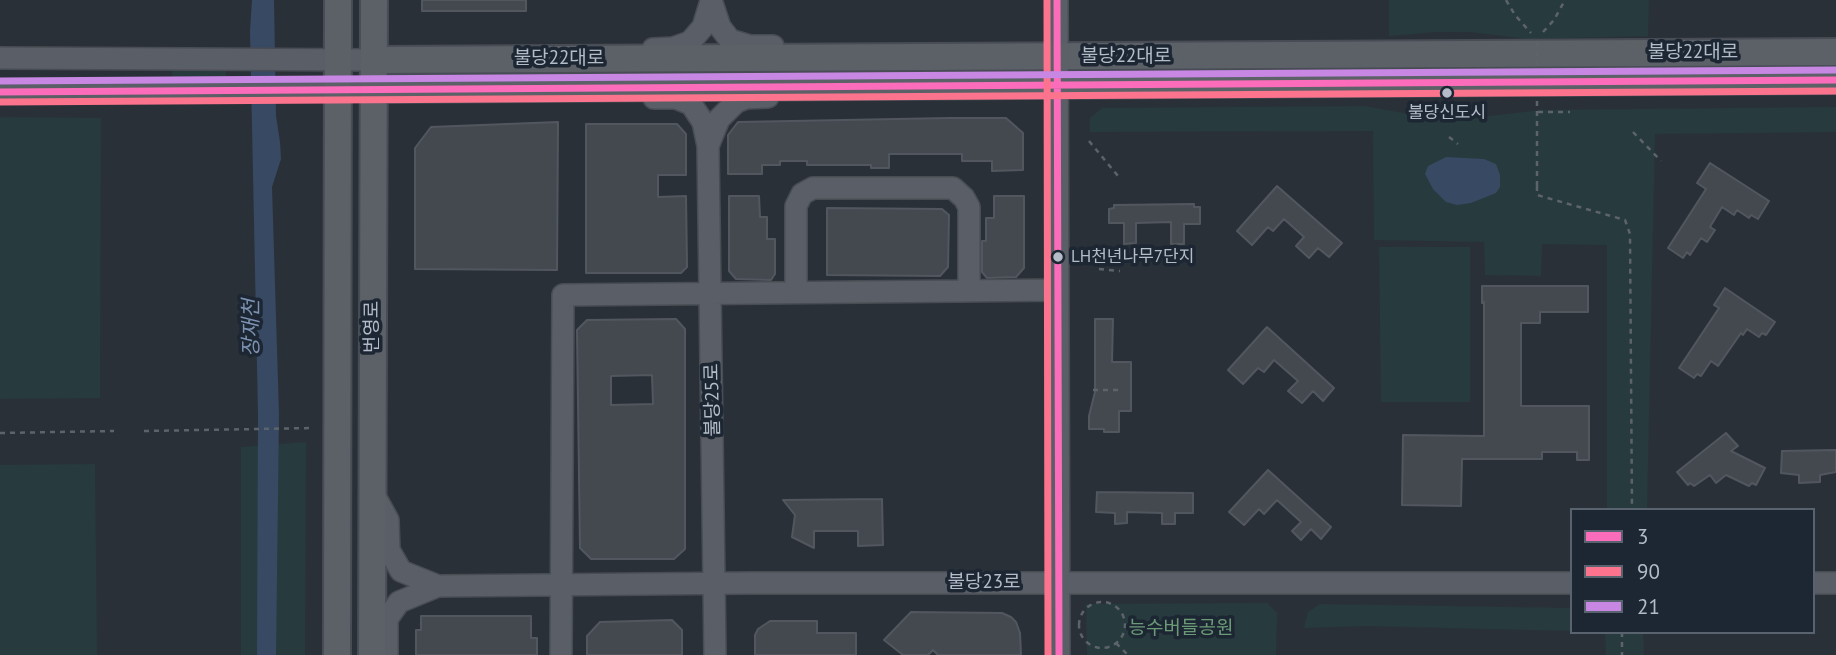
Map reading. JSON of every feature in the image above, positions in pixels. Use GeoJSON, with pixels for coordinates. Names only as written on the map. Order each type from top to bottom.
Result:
{"type":"FeatureCollection","features":[{"type":"Feature","properties":{"kind":"main road","name":"번영로"},"geometry":{"type":"LineString","coordinates":[[337,655],[338,0]]}},
{"type":"Feature","properties":{"kind":"main road","name":"번영로"},"geometry":{"type":"LineString","coordinates":[[372,655],[374,0]]}},
{"type":"Feature","properties":{"kind":"main road","name":"불당22대로"},"geometry":{"type":"LineString","coordinates":[[374,60],[1836,52]]}},
{"type":"Feature","properties":{"kind":"main road","name":"불당22대로"},"geometry":{"type":"LineString","coordinates":[[375,89],[1836,80]]}},
{"type":"Feature","properties":{"kind":"street"},"geometry":{"type":"LineString","coordinates":[[1057,0],[1059,655]]}},
{"type":"Feature","properties":{"kind":"street"},"geometry":{"type":"LineString","coordinates":[[711,1],[720,27],[730,40],[750,46],[784,46],[797,58]]}},
{"type":"Feature","properties":{"kind":"street"},"geometry":{"type":"LineString","coordinates":[[634,59],[655,48],[673,48],[690,42],[703,27],[711,1]]}},
{"type":"Feature","properties":{"kind":"street"},"geometry":{"type":"LineString","coordinates":[[0,58],[374,60]]}},
{"type":"Feature","properties":{"kind":"street"},"geometry":{"type":"LineString","coordinates":[[0,84],[33,82],[44,77],[46,64],[37,58]]}},
{"type":"Feature","properties":{"kind":"street"},"geometry":{"type":"LineString","coordinates":[[708,146],[719,119],[736,102],[746,98],[784,97],[801,87]]}},
{"type":"Feature","properties":{"kind":"street"},"geometry":{"type":"LineString","coordinates":[[635,88],[655,98],[676,98],[691,104],[703,122],[708,146]]}},
{"type":"Feature","properties":{"kind":"street"},"geometry":{"type":"LineString","coordinates":[[0,92],[375,89]]}},
{"type":"Feature","properties":{"kind":"street","name":"불당25로"},"geometry":{"type":"LineString","coordinates":[[708,146],[715,655]]}},
{"type":"Feature","properties":{"kind":"street"},"geometry":{"type":"LineString","coordinates":[[796,291],[796,206],[802,194],[813,188],[953,188],[969,207],[968,290]]}},
{"type":"Feature","properties":{"kind":"street"},"geometry":{"type":"LineString","coordinates":[[561,655],[563,295],[1058,290]]}},
{"type":"Feature","properties":{"kind":"street"},"geometry":{"type":"LineString","coordinates":[[372,491],[388,520],[389,550],[401,571],[438,586]]}},
{"type":"Feature","properties":{"kind":"street","name":"불당23로"},"geometry":{"type":"LineString","coordinates":[[438,586],[714,583],[1570,583]]}},
{"type":"Feature","properties":{"kind":"street"},"geometry":{"type":"LineString","coordinates":[[1815,583],[1836,583]]}},
{"type":"Feature","properties":{"kind":"street"},"geometry":{"type":"LineString","coordinates":[[387,655],[387,619],[399,602],[438,586]]}},
{"type":"Feature","properties":{"kind":"path"},"geometry":{"type":"LineString","coordinates":[[1506,0],[1520,21],[1537,39],[1537,195],[1625,220],[1630,234],[1632,508]]}},
{"type":"Feature","properties":{"kind":"path"},"geometry":{"type":"LineString","coordinates":[[1537,39],[1554,20],[1565,0]]}},
{"type":"Feature","properties":{"kind":"path"},"geometry":{"type":"LineString","coordinates":[[1538,112],[1570,112]]}},
{"type":"Feature","properties":{"kind":"path"},"geometry":{"type":"LineString","coordinates":[[1633,132],[1661,161]]}},
{"type":"Feature","properties":{"kind":"path"},"geometry":{"type":"LineString","coordinates":[[1449,137],[1458,144]]}},
{"type":"Feature","properties":{"kind":"path"},"geometry":{"type":"LineString","coordinates":[[1089,141],[1118,176]]}},
{"type":"Feature","properties":{"kind":"path"},"geometry":{"type":"LineString","coordinates":[[1100,270],[1120,271]]}},
{"type":"Feature","properties":{"kind":"path"},"geometry":{"type":"LineString","coordinates":[[1093,390],[1120,390]]}},
{"type":"Feature","properties":{"kind":"path"},"geometry":{"type":"LineString","coordinates":[[144,431],[313,428]]}},
{"type":"Feature","properties":{"kind":"path"},"geometry":{"type":"LineString","coordinates":[[0,433],[114,431]]}},
{"type":"Feature","properties":{"kind":"path"},"geometry":{"type":"LineString","coordinates":[[1101,602],[1109,603],[1121,612],[1124,634],[1116,643],[1099,648],[1086,641],[1080,628],[1087,608],[1101,602]]}},
{"type":"Feature","properties":{"kind":"path"},"geometry":{"type":"LineString","coordinates":[[1622,634],[1622,655]]}},
{"type":"Feature","properties":{"kind":"path"},"geometry":{"type":"LineString","coordinates":[[1116,643],[1128,655]]}},
{"type":"Feature","properties":{"kind":"green space"},"geometry":{"type":"Polygon","coordinates":[[[1389,0],[1649,0],[1648,36],[1528,39],[1470,32],[1436,32],[1389,36],[1389,0]]]}},
{"type":"Feature","properties":{"kind":"green space"},"geometry":{"type":"Polygon","coordinates":[[[175,68],[225,68],[227,77],[225,81],[173,81],[172,71],[175,68]]]}},
{"type":"Feature","properties":{"kind":"green space"},"geometry":{"type":"Polygon","coordinates":[[[1365,106],[1414,115],[1472,118],[1541,110],[1836,107],[1836,132],[1655,134],[1647,508],[1607,508],[1607,245],[1542,244],[1541,276],[1485,275],[1484,242],[1374,240],[1373,131],[1090,132],[1090,118],[1102,108],[1365,106]]]}},
{"type":"Feature","properties":{"kind":"green space"},"geometry":{"type":"Polygon","coordinates":[[[0,117],[101,118],[100,398],[0,399],[0,117]]]}},
{"type":"Feature","properties":{"kind":"green space"},"geometry":{"type":"Polygon","coordinates":[[[1379,247],[1470,247],[1470,402],[1381,402],[1379,247]]]}},
{"type":"Feature","properties":{"kind":"green space"},"geometry":{"type":"Polygon","coordinates":[[[306,442],[305,655],[241,655],[241,447],[306,442]]]}},
{"type":"Feature","properties":{"kind":"green space"},"geometry":{"type":"Polygon","coordinates":[[[95,464],[97,655],[0,655],[0,465],[95,464]]]}},
{"type":"Feature","properties":{"kind":"green space","name":"능수버들공원"},"geometry":{"type":"Polygon","coordinates":[[[1267,603],[1277,613],[1276,655],[1087,655],[1086,604],[1267,603]]]}},
{"type":"Feature","properties":{"kind":"green space"},"geometry":{"type":"Polygon","coordinates":[[[1320,604],[1570,608],[1570,631],[1366,626],[1304,628],[1308,612],[1320,604]]]}},
{"type":"Feature","properties":{"kind":"green space"},"geometry":{"type":"Polygon","coordinates":[[[1605,634],[1643,634],[1644,655],[1606,655],[1605,634]]]}},
{"type":"Feature","properties":{"kind":"water"},"geometry":{"type":"Polygon","coordinates":[[[252,0],[274,0],[276,116],[281,159],[272,187],[279,414],[276,655],[257,655],[258,414],[250,31],[252,0]]]}},
{"type":"Feature","properties":{"kind":"water"},"geometry":{"type":"Polygon","coordinates":[[[1446,157],[1484,159],[1496,164],[1500,187],[1496,193],[1471,203],[1457,205],[1446,202],[1433,189],[1425,174],[1428,166],[1446,157]]]}},
{"type":"Feature","properties":{"kind":"building"},"geometry":{"type":"Polygon","coordinates":[[[422,0],[526,0],[526,11],[422,11],[422,0]]]}},
{"type":"Feature","properties":{"kind":"building"},"geometry":{"type":"Polygon","coordinates":[[[1006,118],[1023,133],[1023,170],[992,171],[992,161],[962,161],[962,154],[889,154],[889,168],[871,168],[871,165],[807,165],[807,161],[780,161],[780,165],[762,165],[762,174],[728,174],[728,135],[738,122],[1006,118]]]}},
{"type":"Feature","properties":{"kind":"building"},"geometry":{"type":"Polygon","coordinates":[[[558,122],[557,270],[415,269],[415,148],[431,127],[558,122]]]}},
{"type":"Feature","properties":{"kind":"building"},"geometry":{"type":"Polygon","coordinates":[[[586,124],[677,124],[686,134],[686,175],[658,175],[658,197],[686,196],[687,267],[681,273],[586,273],[586,124]]]}},
{"type":"Feature","properties":{"kind":"building"},"geometry":{"type":"Polygon","coordinates":[[[1710,163],[1769,201],[1758,219],[1751,215],[1749,218],[1737,210],[1734,215],[1722,207],[1710,227],[1715,230],[1707,242],[1701,238],[1690,255],[1687,252],[1683,258],[1668,248],[1706,189],[1697,183],[1710,163]]]}},
{"type":"Feature","properties":{"kind":"building"},"geometry":{"type":"Polygon","coordinates":[[[1277,186],[1342,243],[1329,257],[1318,248],[1309,258],[1296,246],[1304,237],[1284,219],[1273,231],[1268,227],[1252,245],[1237,231],[1277,186]]]}},
{"type":"Feature","properties":{"kind":"building"},"geometry":{"type":"Polygon","coordinates":[[[729,196],[759,196],[760,217],[767,217],[767,239],[775,239],[775,274],[771,280],[736,279],[729,271],[729,196]]]}},
{"type":"Feature","properties":{"kind":"building"},"geometry":{"type":"Polygon","coordinates":[[[994,196],[1024,196],[1024,268],[1016,277],[987,278],[982,272],[982,241],[986,241],[986,218],[994,218],[994,196]]]}},
{"type":"Feature","properties":{"kind":"building"},"geometry":{"type":"Polygon","coordinates":[[[1194,204],[1194,207],[1200,207],[1200,224],[1184,224],[1184,244],[1171,244],[1171,222],[1136,223],[1136,243],[1124,244],[1124,223],[1109,223],[1109,209],[1114,208],[1114,205],[1194,204]]]}},
{"type":"Feature","properties":{"kind":"building"},"geometry":{"type":"Polygon","coordinates":[[[827,208],[942,209],[949,215],[948,267],[940,276],[827,275],[827,208]]]}},
{"type":"Feature","properties":{"kind":"building"},"geometry":{"type":"Polygon","coordinates":[[[1482,286],[1588,286],[1588,312],[1540,312],[1540,323],[1521,323],[1521,406],[1589,406],[1589,460],[1577,460],[1577,452],[1542,452],[1542,459],[1462,459],[1461,506],[1402,505],[1403,435],[1484,436],[1482,286]]]}},
{"type":"Feature","properties":{"kind":"building"},"geometry":{"type":"Polygon","coordinates":[[[1725,288],[1775,322],[1766,335],[1762,333],[1759,337],[1747,329],[1743,335],[1741,333],[1718,366],[1711,361],[1701,376],[1697,374],[1694,378],[1679,368],[1719,308],[1714,305],[1725,288]]]}},
{"type":"Feature","properties":{"kind":"building"},"geometry":{"type":"Polygon","coordinates":[[[676,319],[685,329],[685,549],[674,559],[591,559],[580,548],[577,330],[587,320],[676,319]],[[652,375],[611,376],[611,405],[653,404],[652,375]]]}},
{"type":"Feature","properties":{"kind":"building"},"geometry":{"type":"Polygon","coordinates":[[[1095,319],[1113,319],[1112,362],[1131,362],[1131,411],[1119,411],[1119,432],[1089,429],[1095,392],[1095,319]]]}},
{"type":"Feature","properties":{"kind":"building"},"geometry":{"type":"Polygon","coordinates":[[[1267,327],[1334,388],[1323,401],[1313,391],[1302,403],[1288,391],[1298,381],[1274,360],[1264,372],[1258,368],[1243,384],[1228,370],[1267,327]]]}},
{"type":"Feature","properties":{"kind":"building"},"geometry":{"type":"Polygon","coordinates":[[[1726,433],[1738,446],[1731,451],[1765,468],[1756,485],[1752,483],[1749,486],[1726,475],[1716,483],[1710,475],[1694,486],[1690,483],[1688,485],[1677,472],[1726,433]]]}},
{"type":"Feature","properties":{"kind":"building"},"geometry":{"type":"Polygon","coordinates":[[[1836,450],[1836,472],[1820,475],[1820,482],[1799,483],[1799,475],[1781,473],[1782,451],[1836,450]]]}},
{"type":"Feature","properties":{"kind":"building"},"geometry":{"type":"Polygon","coordinates":[[[1268,470],[1331,527],[1321,539],[1311,529],[1301,540],[1292,531],[1301,522],[1277,500],[1264,514],[1259,509],[1244,525],[1229,512],[1268,470]]]}},
{"type":"Feature","properties":{"kind":"building"},"geometry":{"type":"Polygon","coordinates":[[[1097,492],[1193,493],[1193,513],[1175,513],[1175,524],[1162,524],[1162,513],[1127,512],[1127,523],[1115,524],[1115,513],[1096,512],[1097,492]]]}},
{"type":"Feature","properties":{"kind":"building"},"geometry":{"type":"Polygon","coordinates":[[[882,499],[883,545],[858,546],[858,531],[814,531],[814,548],[792,537],[795,515],[783,500],[882,499]]]}},
{"type":"Feature","properties":{"kind":"building"},"geometry":{"type":"Polygon","coordinates":[[[911,612],[1002,613],[1016,622],[1020,633],[1021,655],[938,655],[933,650],[928,655],[903,655],[884,640],[911,612]]]}},
{"type":"Feature","properties":{"kind":"building"},"geometry":{"type":"Polygon","coordinates":[[[421,616],[531,616],[531,638],[537,638],[537,655],[416,655],[416,630],[421,630],[421,616]]]}},
{"type":"Feature","properties":{"kind":"building"},"geometry":{"type":"Polygon","coordinates":[[[672,620],[682,630],[682,655],[587,655],[587,636],[600,622],[672,620]]]}},
{"type":"Feature","properties":{"kind":"building"},"geometry":{"type":"Polygon","coordinates":[[[770,621],[817,621],[817,633],[856,633],[856,655],[755,655],[755,635],[758,629],[770,621]]]}},
{"type":"Feature","properties":{"kind":"transit line","name":"90"},"geometry":{"type":"LineString","coordinates":[[1047,0],[1048,655]]}},
{"type":"Feature","properties":{"kind":"transit line","name":"3"},"geometry":{"type":"LineString","coordinates":[[1057,0],[1059,655]]}},
{"type":"Feature","properties":{"kind":"transit line","name":"21"},"geometry":{"type":"LineString","coordinates":[[0,81],[1836,70]]}},
{"type":"Feature","properties":{"kind":"transit line","name":"3"},"geometry":{"type":"LineString","coordinates":[[0,92],[1836,80]]}},
{"type":"Feature","properties":{"kind":"transit line","name":"90"},"geometry":{"type":"LineString","coordinates":[[0,102],[1836,91]]}},
{"type":"Feature","properties":{"kind":"place","name":"불당신도시"},"geometry":{"type":"Point","coordinates":[1447,93]}},
{"type":"Feature","properties":{"kind":"place","name":"LH천년나무7단지"},"geometry":{"type":"Point","coordinates":[1058,257]}},
{"type":"Feature","properties":{"kind":"water label","name":"장재천"},"geometry":{"type":"Point","coordinates":[252,328]}}]}
